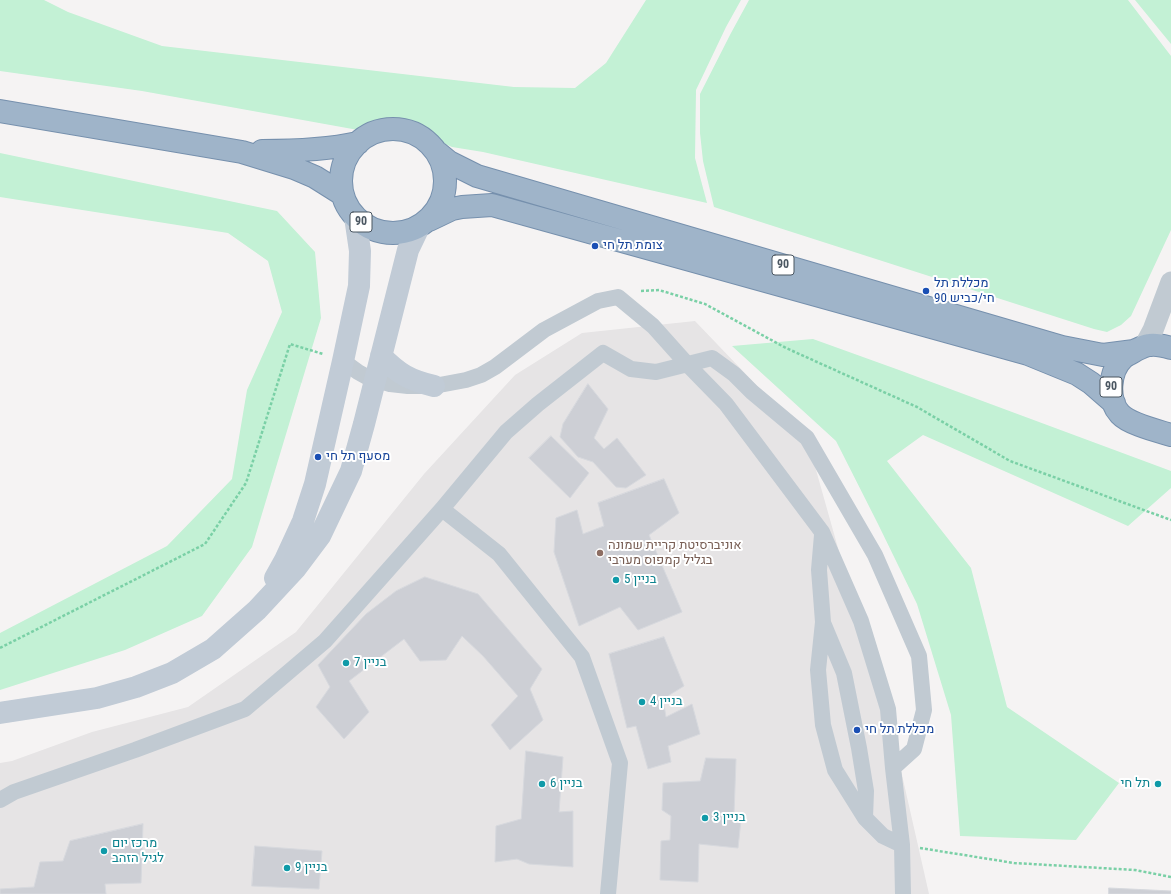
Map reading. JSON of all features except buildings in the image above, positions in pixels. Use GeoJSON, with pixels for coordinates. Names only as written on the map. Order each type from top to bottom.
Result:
{"type":"FeatureCollection","features":[{"type":"Feature","properties":{"kind":"highway","name":"90"},"geometry":{"type":"LineString","coordinates":[[0,111],[242,152],[294,168],[315,177],[342,194]]}},
{"type":"Feature","properties":{"kind":"highway","name":"90"},"geometry":{"type":"LineString","coordinates":[[1114,403],[1091,383],[1077,374],[1028,354],[492,205],[462,206],[452,209],[403,233],[386,233],[369,228],[355,217],[347,207],[342,194],[341,179],[344,164],[351,151],[358,143],[378,131],[395,129],[411,132],[426,140],[449,162],[477,176],[1062,347],[1103,355],[1156,345],[1171,348]]}},
{"type":"Feature","properties":{"kind":"highway","name":"90"},"geometry":{"type":"LineString","coordinates":[[242,152],[298,151],[339,147],[358,143]]}},
{"type":"Feature","properties":{"kind":"highway","name":"90"},"geometry":{"type":"LineString","coordinates":[[424,224],[437,211],[443,198],[446,184],[444,169],[438,153]]}},
{"type":"Feature","properties":{"kind":"highway","name":"90"},"geometry":{"type":"LineString","coordinates":[[1140,348],[1124,357],[1118,364],[1111,382],[1111,392],[1114,403],[1120,414],[1128,420],[1171,435]]}},
{"type":"Feature","properties":{"kind":"main road"},"geometry":{"type":"LineString","coordinates":[[257,610],[285,560],[303,521],[315,484],[343,361],[358,286],[360,251],[355,217]]}},
{"type":"Feature","properties":{"kind":"main road"},"geometry":{"type":"LineString","coordinates":[[0,713],[97,698],[136,687],[172,673],[213,649],[257,610],[296,568],[320,536],[351,471],[376,380],[408,250],[424,224]]}},
{"type":"Feature","properties":{"kind":"main road"},"geometry":{"type":"LineString","coordinates":[[381,356],[391,367],[404,376],[417,382],[434,386]]}},
{"type":"Feature","properties":{"kind":"street"},"geometry":{"type":"LineString","coordinates":[[1140,348],[1154,330],[1171,282]]}},
{"type":"Feature","properties":{"kind":"street"},"geometry":{"type":"LineString","coordinates":[[343,361],[358,372],[390,384],[434,386],[466,380],[481,375],[495,367],[544,330],[598,300],[618,297],[653,326],[726,404],[822,532],[861,621],[888,709],[902,845],[903,894]]}},
{"type":"Feature","properties":{"kind":"street"},"geometry":{"type":"LineString","coordinates":[[0,800],[14,792],[135,750],[245,709],[325,641],[442,509],[506,432],[538,404],[603,354],[631,369],[656,372],[712,358],[734,374],[752,392],[807,438],[875,555],[919,656],[924,710],[914,749],[893,768]]}},
{"type":"Feature","properties":{"kind":"street"},"geometry":{"type":"LineString","coordinates":[[442,509],[499,554],[582,657],[620,763],[608,894]]}},
{"type":"Feature","properties":{"kind":"street"},"geometry":{"type":"LineString","coordinates":[[822,532],[819,570],[823,622],[818,670],[823,726],[835,770],[865,818],[883,836],[902,845]]}},
{"type":"Feature","properties":{"kind":"street"},"geometry":{"type":"LineString","coordinates":[[823,622],[844,673],[866,791],[865,818]]}},
{"type":"Feature","properties":{"kind":"path"},"geometry":{"type":"LineString","coordinates":[[618,297],[636,291],[660,290],[705,304],[786,348],[918,407],[1010,460],[1171,520]]}},
{"type":"Feature","properties":{"kind":"path"},"geometry":{"type":"LineString","coordinates":[[0,648],[205,544],[246,483],[290,344],[343,361]]}},
{"type":"Feature","properties":{"kind":"path"},"geometry":{"type":"LineString","coordinates":[[902,845],[1014,863],[1135,870],[1171,877]]}},
{"type":"Feature","properties":{"kind":"shaded area","name":"אוניברסיטת קריית שמונה בגליל קמפוס מערבי"},"geometry":{"type":"Polygon","coordinates":[[[695,321],[807,438],[902,775],[929,894],[0,894],[0,763],[12,761],[92,732],[188,707],[296,632],[424,474],[515,375],[582,333],[695,321]]]}},
{"type":"Feature","properties":{"kind":"green space"},"geometry":{"type":"Polygon","coordinates":[[[0,0],[44,0],[68,12],[162,46],[514,87],[575,88],[606,63],[646,0],[741,0],[726,27],[696,90],[695,158],[707,203],[483,152],[452,147],[441,142],[430,134],[409,125],[386,125],[358,130],[142,91],[0,71],[0,0]]]}},
{"type":"Feature","properties":{"kind":"green space"},"geometry":{"type":"Polygon","coordinates":[[[749,0],[1128,0],[1171,56],[1171,230],[1131,316],[1121,325],[1107,332],[1094,329],[714,207],[703,161],[700,133],[700,94],[749,0]]]}},
{"type":"Feature","properties":{"kind":"green space"},"geometry":{"type":"Polygon","coordinates":[[[1135,0],[1171,0],[1171,44],[1135,0]]]}},
{"type":"Feature","properties":{"kind":"green space"},"geometry":{"type":"Polygon","coordinates":[[[0,153],[277,211],[315,252],[321,318],[252,547],[202,616],[125,650],[0,690],[0,633],[167,546],[232,479],[247,390],[282,312],[268,261],[228,233],[0,197],[0,153]]]}},
{"type":"Feature","properties":{"kind":"green space"},"geometry":{"type":"Polygon","coordinates":[[[813,339],[1171,471],[1171,488],[1128,526],[923,435],[887,461],[971,568],[1007,707],[1119,783],[1076,840],[960,836],[951,715],[917,604],[836,441],[732,346],[813,339]]]}},
{"type":"Feature","properties":{"kind":"place","name":"צומת תל חי"},"geometry":{"type":"Point","coordinates":[595,246]}},
{"type":"Feature","properties":{"kind":"place","name":"מכללת תל חי/כביש 90"},"geometry":{"type":"Point","coordinates":[926,291]}},
{"type":"Feature","properties":{"kind":"place","name":"מסעף תל חי"},"geometry":{"type":"Point","coordinates":[318,457]}},
{"type":"Feature","properties":{"kind":"place","name":"אוניברסיטת קריית שמונה בגליל קמפוס מערבי"},"geometry":{"type":"Point","coordinates":[600,553]}},
{"type":"Feature","properties":{"kind":"place","name":"בניין 5"},"geometry":{"type":"Point","coordinates":[616,580]}},
{"type":"Feature","properties":{"kind":"place","name":"בניין 7"},"geometry":{"type":"Point","coordinates":[346,663]}},
{"type":"Feature","properties":{"kind":"place","name":"בניין 4"},"geometry":{"type":"Point","coordinates":[642,702]}},
{"type":"Feature","properties":{"kind":"place","name":"מכללת תל חי"},"geometry":{"type":"Point","coordinates":[857,730]}},
{"type":"Feature","properties":{"kind":"place","name":"בניין 6"},"geometry":{"type":"Point","coordinates":[542,784]}},
{"type":"Feature","properties":{"kind":"place","name":"תל חי"},"geometry":{"type":"Point","coordinates":[1158,784]}},
{"type":"Feature","properties":{"kind":"place","name":"בניין 3"},"geometry":{"type":"Point","coordinates":[705,818]}},
{"type":"Feature","properties":{"kind":"place","name":"מרכז יום לגיל הזהב"},"geometry":{"type":"Point","coordinates":[104,851]}},
{"type":"Feature","properties":{"kind":"place","name":"בניין 9"},"geometry":{"type":"Point","coordinates":[287,868]}}]}
